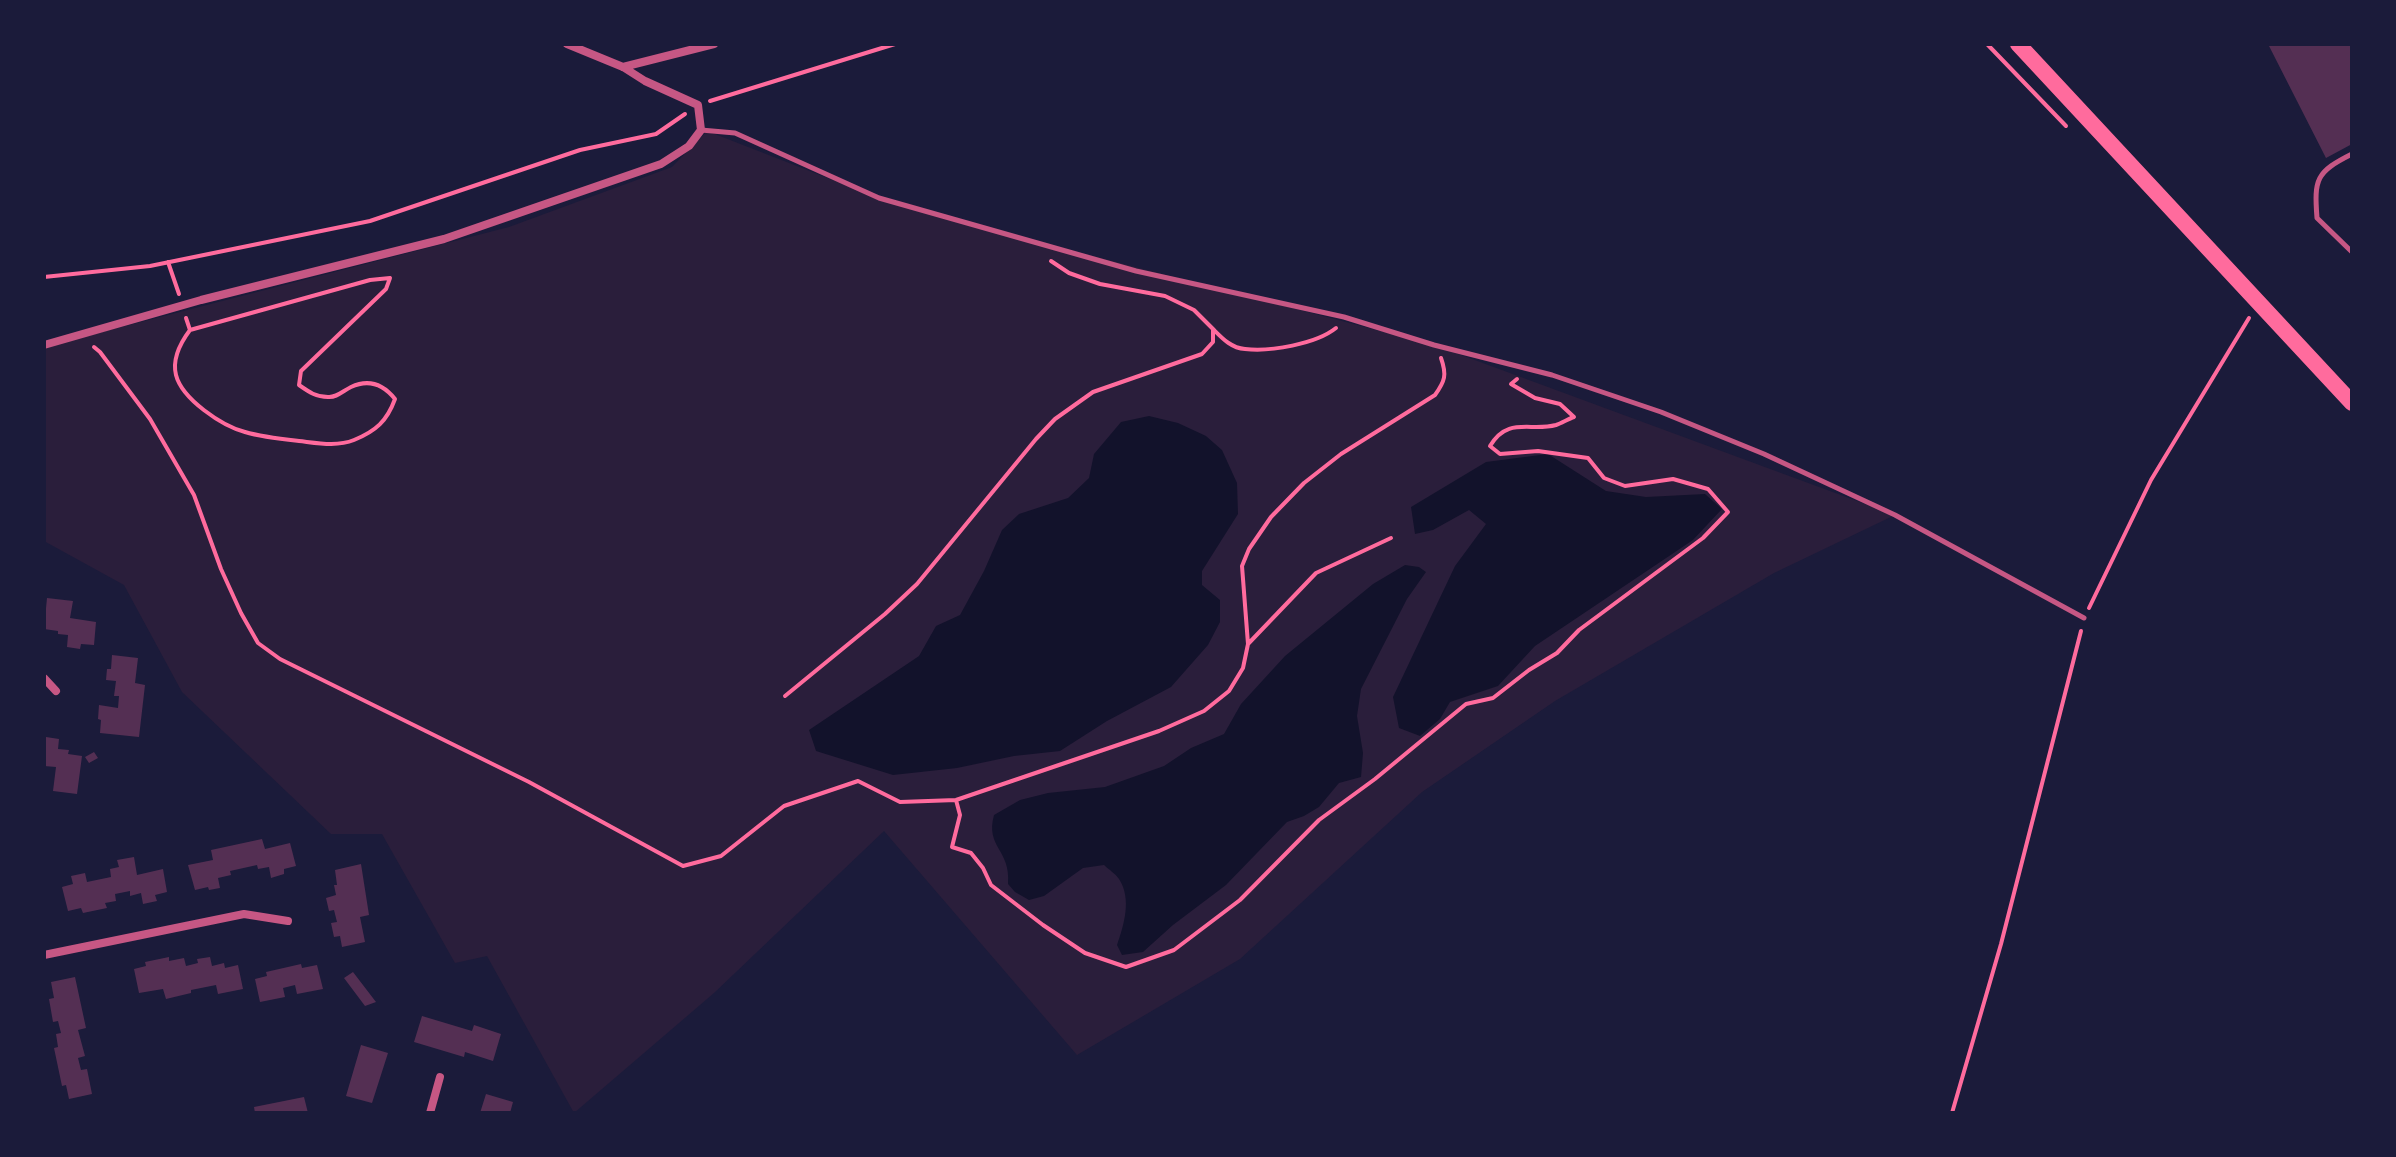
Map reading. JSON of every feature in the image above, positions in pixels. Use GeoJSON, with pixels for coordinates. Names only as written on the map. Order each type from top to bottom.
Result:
{"type":"FeatureCollection","features":[{"type":"Feature","properties":{"kind":"main road"},"geometry":{"type":"LineString","coordinates":[[2018,44],[2352,403]]}},
{"type":"Feature","properties":{"kind":"street"},"geometry":{"type":"LineString","coordinates":[[44,345],[183,305],[444,239],[661,164],[689,146],[701,130],[698,105],[645,81],[623,67],[567,44]]}},
{"type":"Feature","properties":{"kind":"street"},"geometry":{"type":"LineString","coordinates":[[623,67],[714,44]]}},
{"type":"Feature","properties":{"kind":"street"},"geometry":{"type":"LineString","coordinates":[[44,678],[56,691]]}},
{"type":"Feature","properties":{"kind":"street"},"geometry":{"type":"LineString","coordinates":[[44,955],[244,914],[288,921]]}},
{"type":"Feature","properties":{"kind":"street"},"geometry":{"type":"LineString","coordinates":[[430,1113],[440,1077]]}},
{"type":"Feature","properties":{"kind":"lane"},"geometry":{"type":"LineString","coordinates":[[701,130],[735,133],[879,198],[1136,271],[1344,317],[1434,345],[1528,369],[1661,412],[1764,454],[1895,515],[2084,618]]}},
{"type":"Feature","properties":{"kind":"lane"},"geometry":{"type":"LineString","coordinates":[[2352,154],[2328,165],[2315,186],[2317,218],[2352,252]]}},
{"type":"Feature","properties":{"kind":"path"},"geometry":{"type":"LineString","coordinates":[[44,277],[89,274],[168,262],[370,221],[580,150],[656,134],[698,105],[895,44]]}},
{"type":"Feature","properties":{"kind":"path"},"geometry":{"type":"LineString","coordinates":[[1045,257],[1069,273],[1100,284],[1165,296],[1194,310],[1227,343],[1243,349],[1292,346],[1334,330],[1344,317]]}},
{"type":"Feature","properties":{"kind":"path"},"geometry":{"type":"LineString","coordinates":[[168,262],[190,330]]}},
{"type":"Feature","properties":{"kind":"path"},"geometry":{"type":"LineString","coordinates":[[390,278],[386,289],[301,371],[299,385],[314,395],[331,398],[354,386],[370,383],[387,389],[395,399],[388,416],[375,429],[352,441],[331,445],[244,432],[224,425],[201,408],[176,376],[179,350],[190,330],[370,280],[390,278]]}},
{"type":"Feature","properties":{"kind":"path"},"geometry":{"type":"LineString","coordinates":[[1952,1113],[2001,944],[2084,618],[2151,480],[2258,303]]}},
{"type":"Feature","properties":{"kind":"path"},"geometry":{"type":"LineString","coordinates":[[785,696],[917,584],[1055,419],[1093,392],[1202,354],[1213,342],[1213,329]]}},
{"type":"Feature","properties":{"kind":"path"},"geometry":{"type":"LineString","coordinates":[[79,336],[100,352],[150,419],[194,495],[221,569],[258,643],[280,659],[529,782],[683,866],[721,856],[784,806],[858,781],[900,802],[956,800],[1159,731],[1204,711],[1229,691],[1243,668],[1248,644],[1242,566],[1249,549],[1271,517],[1304,483],[1341,454],[1435,395],[1444,383],[1446,373],[1434,345]]}},
{"type":"Feature","properties":{"kind":"path"},"geometry":{"type":"LineString","coordinates":[[956,800],[960,815],[952,847],[971,853],[991,885],[1043,925],[1085,953],[1126,967],[1174,950],[1240,900],[1319,820],[1375,779],[1466,704],[1493,698],[1557,653],[1579,630],[1703,538],[1728,512],[1708,489],[1673,479],[1625,486],[1604,478],[1588,458],[1538,451],[1500,454],[1490,446],[1497,435],[1522,425],[1554,426],[1574,417],[1560,404],[1535,398],[1511,384],[1528,369]]}},
{"type":"Feature","properties":{"kind":"path"},"geometry":{"type":"LineString","coordinates":[[1248,644],[1316,573],[1391,538]]}},
{"type":"Feature","properties":{"kind":"shaded area"},"geometry":{"type":"Polygon","coordinates":[[[707,131],[879,198],[1434,345],[1895,515],[1774,573],[1555,701],[1422,792],[1240,959],[1077,1055],[884,831],[714,993],[574,1113],[487,956],[455,963],[382,834],[331,834],[182,692],[124,585],[44,541],[44,347],[509,227],[672,167],[707,131]]]}},
{"type":"Feature","properties":{"kind":"shaded area"},"geometry":{"type":"Polygon","coordinates":[[[1149,416],[1178,423],[1206,436],[1222,450],[1237,483],[1238,514],[1202,571],[1202,585],[1220,600],[1220,622],[1208,645],[1171,687],[1107,721],[1060,751],[893,775],[816,751],[809,730],[919,656],[936,626],[960,615],[1002,530],[1019,514],[1068,498],[1089,478],[1094,454],[1121,422],[1149,416]]]}},
{"type":"Feature","properties":{"kind":"shaded area"},"geometry":{"type":"Polygon","coordinates":[[[1548,454],[1606,491],[1646,497],[1705,494],[1722,509],[1693,540],[1535,646],[1498,686],[1450,702],[1440,719],[1420,736],[1399,728],[1393,697],[1455,566],[1486,524],[1469,510],[1433,530],[1415,534],[1411,507],[1486,462],[1548,454]]]}},
{"type":"Feature","properties":{"kind":"shaded area"},"geometry":{"type":"Polygon","coordinates":[[[1405,565],[1419,567],[1426,572],[1407,599],[1361,689],[1357,716],[1363,753],[1361,777],[1339,783],[1319,807],[1287,822],[1226,885],[1143,952],[1122,955],[1117,945],[1124,921],[1125,895],[1119,879],[1104,865],[1083,868],[1044,896],[1029,900],[1008,884],[1006,863],[993,835],[994,815],[1020,800],[1048,793],[1105,787],[1164,766],[1191,748],[1224,734],[1241,704],[1285,656],[1373,584],[1405,565]]]}},
{"type":"Feature","properties":{"kind":"building"},"geometry":{"type":"Polygon","coordinates":[[[2268,44],[2352,44],[2352,144],[2326,158],[2268,44]]]}},
{"type":"Feature","properties":{"kind":"building"},"geometry":{"type":"Polygon","coordinates":[[[47,598],[73,601],[70,618],[96,622],[94,645],[81,644],[80,649],[67,647],[68,635],[44,629],[47,598]]]}},
{"type":"Feature","properties":{"kind":"building"},"geometry":{"type":"Polygon","coordinates":[[[112,655],[138,658],[135,683],[145,685],[139,737],[100,733],[99,705],[118,708],[119,696],[114,696],[116,681],[106,680],[112,655]]]}},
{"type":"Feature","properties":{"kind":"building"},"geometry":{"type":"Polygon","coordinates":[[[46,737],[59,739],[58,749],[82,756],[77,794],[53,791],[56,767],[44,766],[46,737]]]}},
{"type":"Feature","properties":{"kind":"building"},"geometry":{"type":"Polygon","coordinates":[[[94,752],[98,758],[89,763],[85,757],[94,752]]]}},
{"type":"Feature","properties":{"kind":"building"},"geometry":{"type":"Polygon","coordinates":[[[262,839],[265,849],[290,843],[296,866],[284,869],[284,874],[271,878],[269,867],[258,869],[257,865],[230,871],[231,875],[218,878],[220,888],[195,890],[188,865],[213,860],[211,850],[262,839]]]}},
{"type":"Feature","properties":{"kind":"building"},"geometry":{"type":"Polygon","coordinates":[[[134,857],[137,875],[163,869],[167,892],[155,895],[157,901],[143,904],[141,893],[130,896],[130,891],[115,894],[116,901],[105,903],[107,908],[83,913],[81,908],[68,911],[62,887],[73,884],[71,876],[85,873],[87,882],[111,877],[110,869],[119,867],[117,860],[134,857]]]}},
{"type":"Feature","properties":{"kind":"building"},"geometry":{"type":"Polygon","coordinates":[[[361,864],[369,915],[360,917],[365,942],[342,947],[340,936],[334,937],[331,923],[337,922],[334,910],[329,911],[326,898],[336,895],[335,870],[361,864]]]}},
{"type":"Feature","properties":{"kind":"building"},"geometry":{"type":"Polygon","coordinates":[[[169,957],[169,961],[184,958],[186,966],[198,963],[197,959],[210,957],[212,966],[224,963],[225,968],[238,965],[243,989],[218,994],[216,985],[166,999],[163,989],[139,993],[134,969],[146,966],[145,962],[169,957]]]}},
{"type":"Feature","properties":{"kind":"building"},"geometry":{"type":"Polygon","coordinates":[[[301,964],[302,968],[317,965],[323,989],[297,994],[295,985],[283,988],[285,997],[260,1002],[255,979],[267,976],[266,972],[301,964]]]}},
{"type":"Feature","properties":{"kind":"building"},"geometry":{"type":"Polygon","coordinates":[[[353,972],[376,1002],[365,1006],[344,978],[353,972]]]}},
{"type":"Feature","properties":{"kind":"building"},"geometry":{"type":"Polygon","coordinates":[[[75,977],[86,1028],[78,1030],[85,1056],[78,1058],[81,1070],[87,1069],[92,1094],[69,1099],[66,1085],[62,1086],[54,1048],[58,1047],[56,1034],[61,1033],[58,1021],[53,1022],[49,999],[54,998],[51,982],[75,977]]]}},
{"type":"Feature","properties":{"kind":"building"},"geometry":{"type":"Polygon","coordinates":[[[422,1016],[472,1031],[474,1025],[501,1034],[493,1061],[465,1052],[464,1057],[414,1042],[422,1016]]]}},
{"type":"Feature","properties":{"kind":"building"},"geometry":{"type":"Polygon","coordinates":[[[361,1045],[388,1053],[372,1103],[346,1096],[361,1045]]]}},
{"type":"Feature","properties":{"kind":"building"},"geometry":{"type":"Polygon","coordinates":[[[486,1094],[513,1102],[510,1113],[480,1113],[486,1094]]]}},
{"type":"Feature","properties":{"kind":"building"},"geometry":{"type":"Polygon","coordinates":[[[304,1097],[308,1113],[255,1113],[254,1107],[304,1097]]]}}]}
